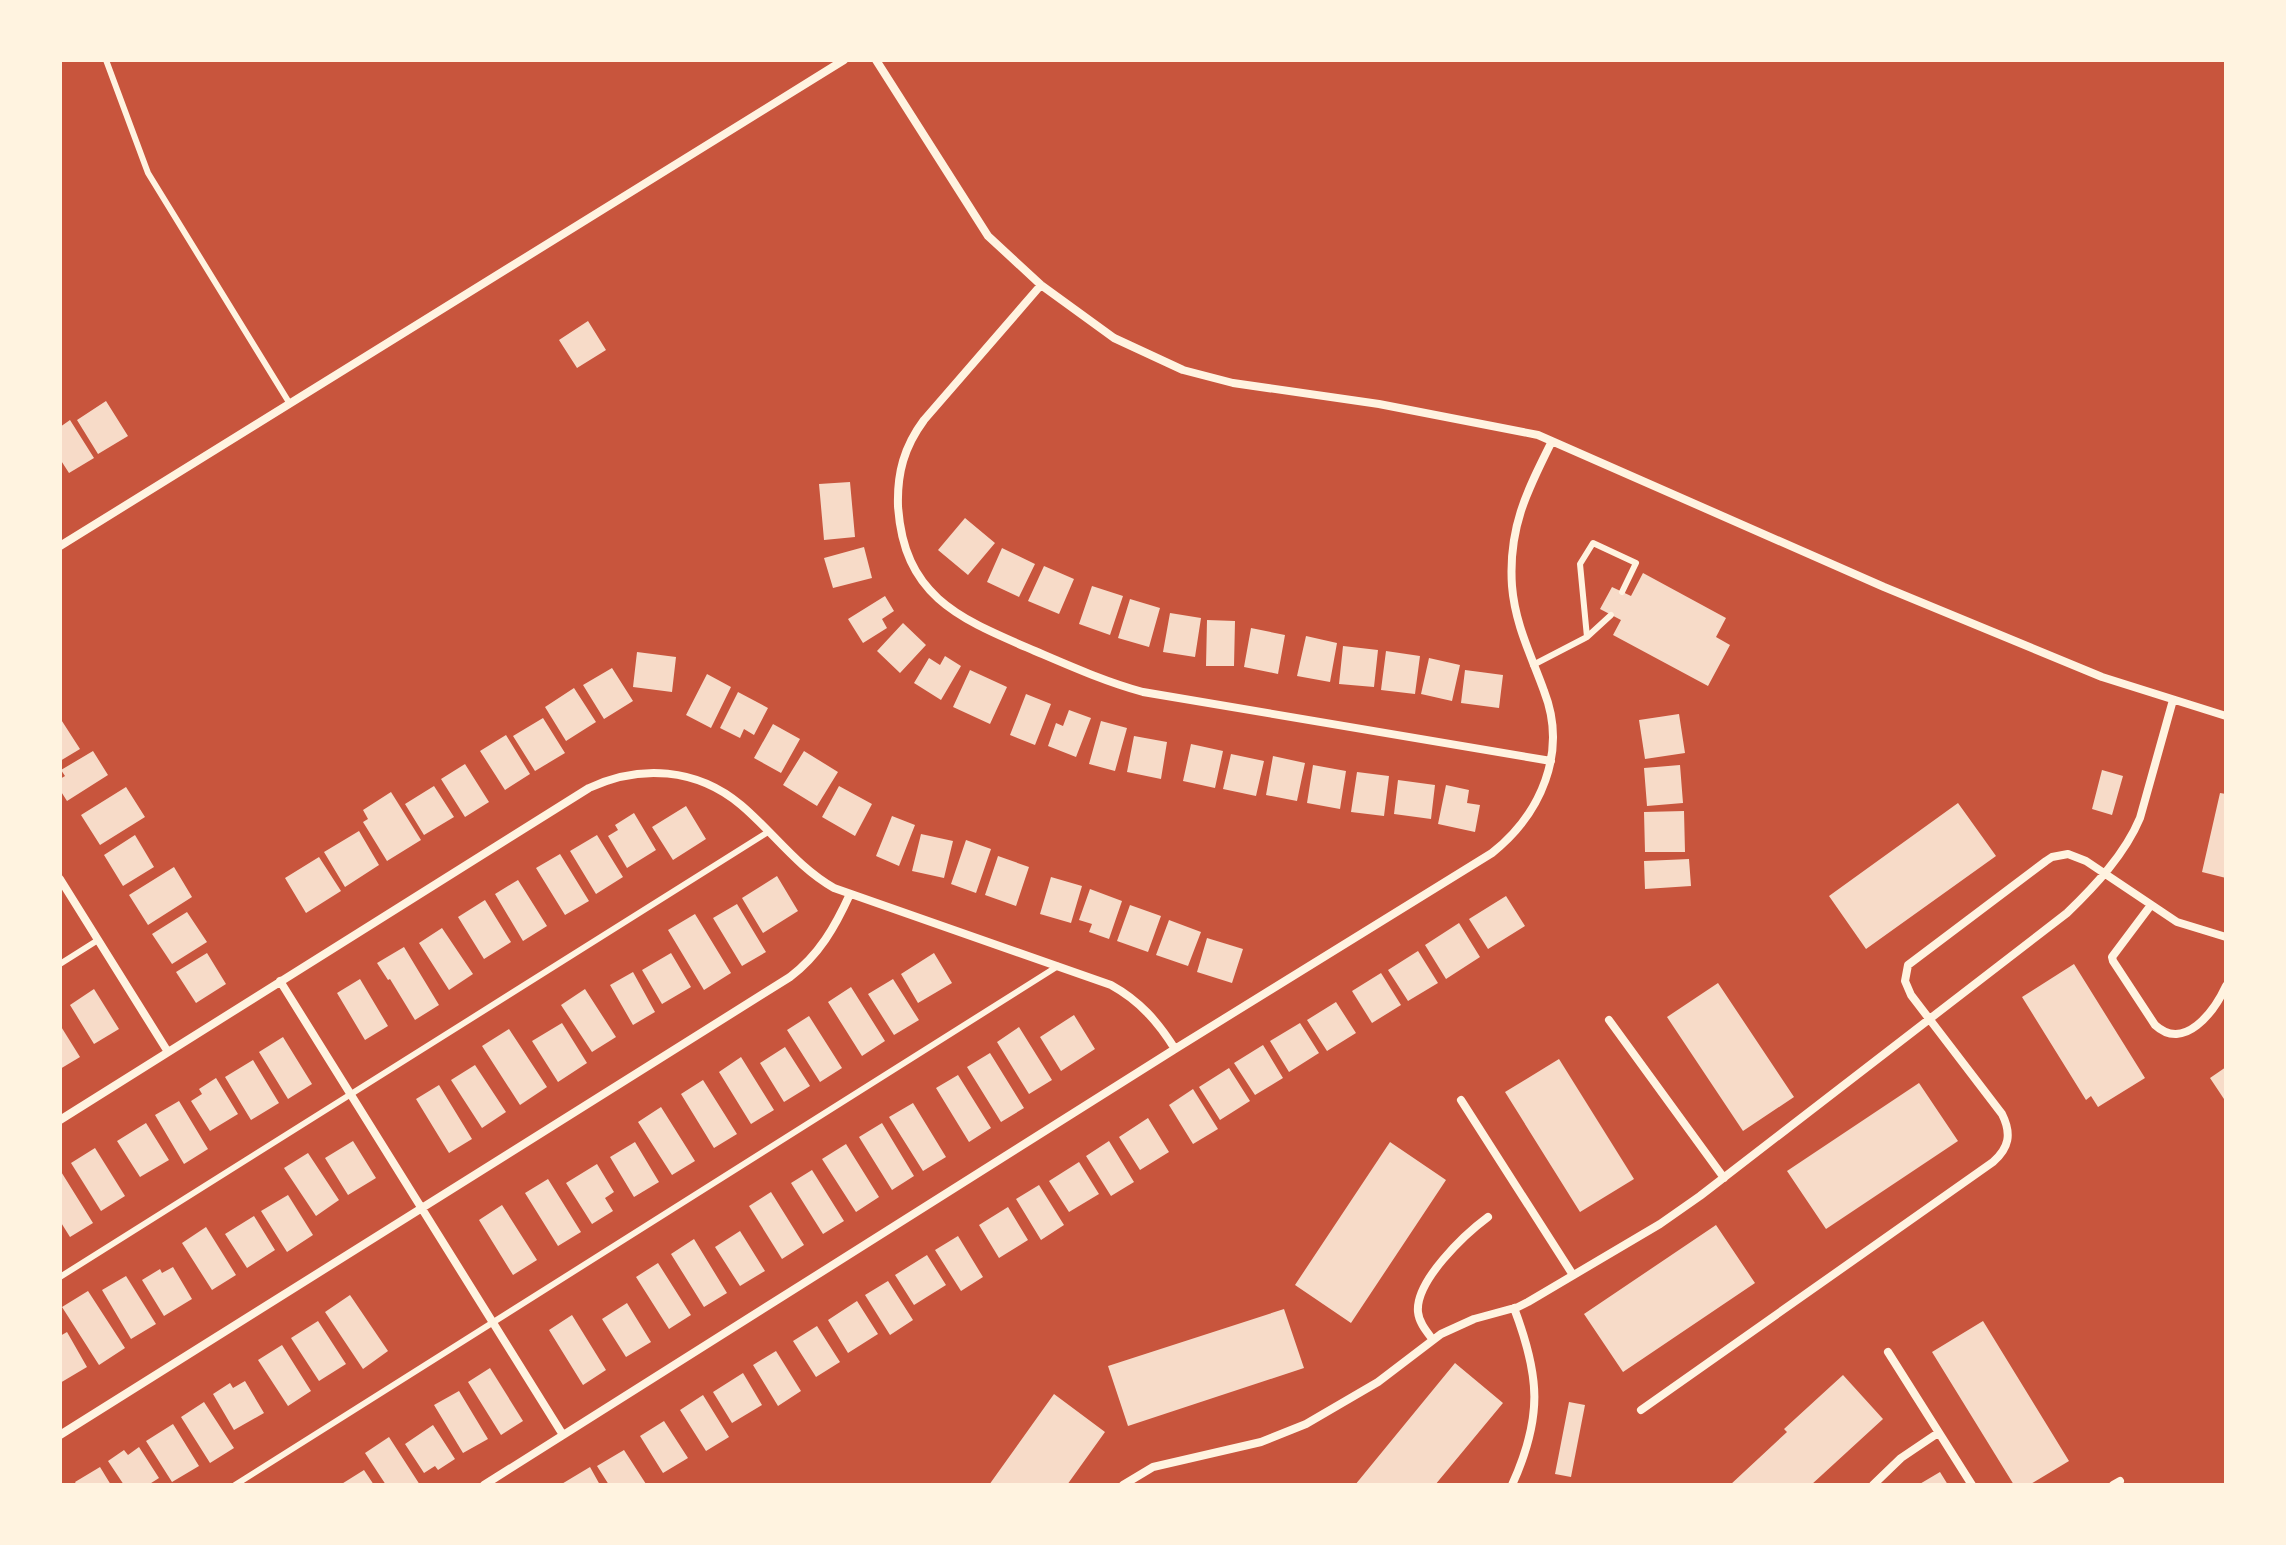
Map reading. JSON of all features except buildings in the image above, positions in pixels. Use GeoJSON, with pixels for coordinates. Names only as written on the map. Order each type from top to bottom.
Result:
{"type":"FeatureCollection","features":[{"type":"Feature","properties":{"kind":"street"},"geometry":{"type":"LineString","coordinates":[[60,546],[844,60]]}},
{"type":"Feature","properties":{"kind":"street"},"geometry":{"type":"LineString","coordinates":[[876,60],[988,236],[1041,285],[1114,338],[1183,370],[1233,383],[1379,404],[1515,430],[1552,441],[1884,587],[2102,677],[2226,716]]}},
{"type":"Feature","properties":{"kind":"street"},"geometry":{"type":"LineString","coordinates":[[1041,285],[924,420],[909,442],[902,462],[898,491],[902,537],[917,572],[941,602],[977,626],[1126,687],[1162,696],[1551,761]]}},
{"type":"Feature","properties":{"kind":"street"},"geometry":{"type":"LineString","coordinates":[[484,1485],[1492,853],[1516,832],[1527,819],[1542,790],[1551,761],[1553,737],[1545,691],[1525,645],[1515,607],[1514,537],[1522,505],[1552,441]]}},
{"type":"Feature","properties":{"kind":"street"},"geometry":{"type":"LineString","coordinates":[[1123,1485],[1153,1467],[1247,1445],[1306,1424],[1378,1382],[1433,1340],[1474,1319],[1528,1302],[1660,1224],[1724,1178],[2067,913],[2134,832],[2173,700]]}},
{"type":"Feature","properties":{"kind":"street"},"geometry":{"type":"LineString","coordinates":[[60,1120],[589,788],[621,776],[651,772],[693,778],[716,788],[733,799],[818,878],[850,894],[1101,981],[1130,997],[1154,1019],[1175,1049]]}},
{"type":"Feature","properties":{"kind":"street"},"geometry":{"type":"LineString","coordinates":[[1641,1410],[2003,1153],[2008,1139],[2007,1123],[1908,988],[1905,976],[1908,965],[2052,857],[2068,854],[2086,861],[2167,917],[2186,926],[2226,937]]}},
{"type":"Feature","properties":{"kind":"street"},"geometry":{"type":"LineString","coordinates":[[60,879],[168,1052]]}},
{"type":"Feature","properties":{"kind":"street"},"geometry":{"type":"LineString","coordinates":[[60,1435],[796,972],[830,935],[850,894]]}},
{"type":"Feature","properties":{"kind":"street"},"geometry":{"type":"LineString","coordinates":[[2151,905],[2112,957],[2155,1025],[2171,1035],[2188,1030],[2209,1015],[2226,986]]}},
{"type":"Feature","properties":{"kind":"street"},"geometry":{"type":"LineString","coordinates":[[280,981],[563,1435]]}},
{"type":"Feature","properties":{"kind":"street"},"geometry":{"type":"LineString","coordinates":[[1609,1020],[1724,1178]]}},
{"type":"Feature","properties":{"kind":"street"},"geometry":{"type":"LineString","coordinates":[[1461,1100],[1573,1275]]}},
{"type":"Feature","properties":{"kind":"street"},"geometry":{"type":"LineString","coordinates":[[1433,1340],[1419,1318],[1418,1302],[1453,1247],[1488,1217]]}},
{"type":"Feature","properties":{"kind":"street"},"geometry":{"type":"LineString","coordinates":[[1512,1485],[1534,1423],[1536,1394],[1533,1366],[1514,1308]]}},
{"type":"Feature","properties":{"kind":"street"},"geometry":{"type":"LineString","coordinates":[[1888,1352],[1972,1485]]}},
{"type":"Feature","properties":{"kind":"street"},"geometry":{"type":"LineString","coordinates":[[1873,1485],[1901,1458],[1938,1433]]}},
{"type":"Feature","properties":{"kind":"lane"},"geometry":{"type":"LineString","coordinates":[[106,60],[148,173],[290,404]]}},
{"type":"Feature","properties":{"kind":"lane"},"geometry":{"type":"LineString","coordinates":[[1587,637],[1580,564],[1593,543],[1636,563],[1622,592]]}},
{"type":"Feature","properties":{"kind":"lane"},"geometry":{"type":"LineString","coordinates":[[1533,665],[1587,637],[1611,615]]}},
{"type":"Feature","properties":{"kind":"lane"},"geometry":{"type":"LineString","coordinates":[[60,1277],[768,832]]}},
{"type":"Feature","properties":{"kind":"lane"},"geometry":{"type":"LineString","coordinates":[[60,964],[98,940]]}},
{"type":"Feature","properties":{"kind":"lane"},"geometry":{"type":"LineString","coordinates":[[235,1485],[1058,966]]}}]}
